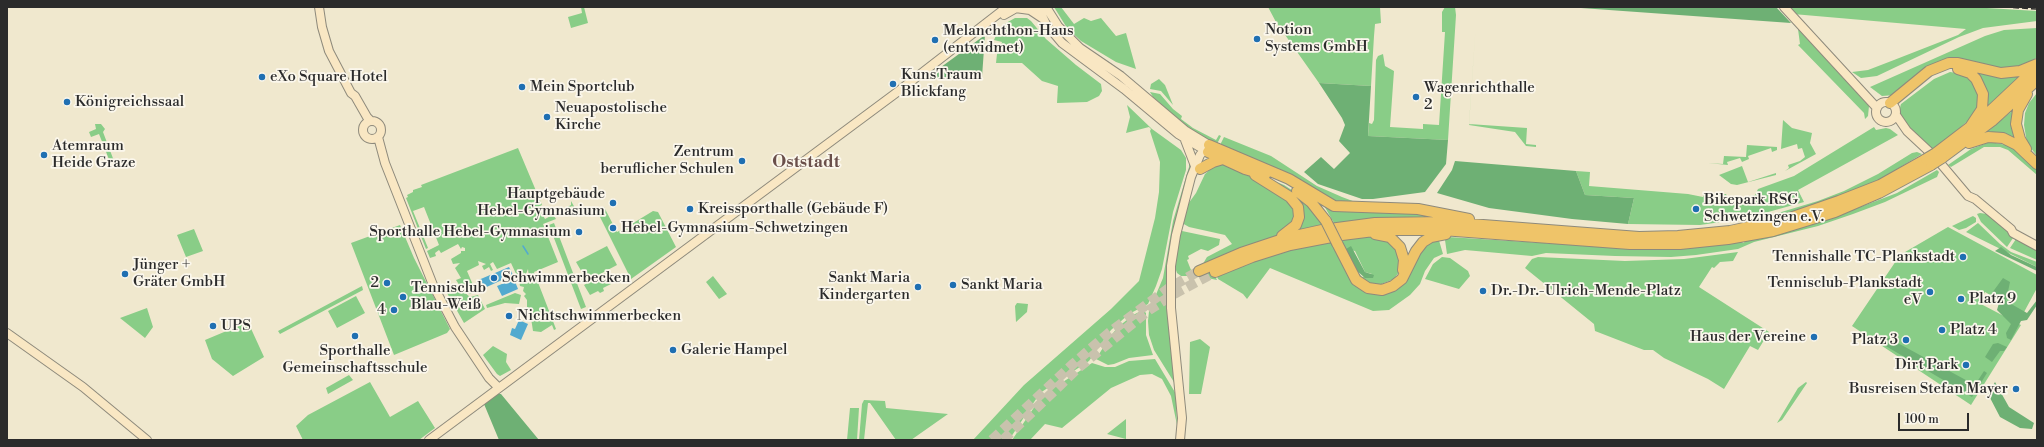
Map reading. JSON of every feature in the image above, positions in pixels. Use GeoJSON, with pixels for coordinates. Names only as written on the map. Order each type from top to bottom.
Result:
{"type":"FeatureCollection","features":[{"type":"Feature","properties":{"kind":"highway"},"geometry":{"type":"LineString","coordinates":[[1888,110],[1929,71],[1941,65],[1958,63],[2001,73],[2037,66]]}},
{"type":"Feature","properties":{"kind":"highway"},"geometry":{"type":"LineString","coordinates":[[1216,272],[1252,257],[1290,245],[1323,238],[1368,232],[1411,229],[1467,231],[1630,244],[1685,243],[1728,239],[1773,231],[1835,212],[1879,193],[1929,162],[2008,95],[2037,66]]}},
{"type":"Feature","properties":{"kind":"highway"},"geometry":{"type":"LineString","coordinates":[[1888,110],[1942,70],[1964,70],[1976,79],[1983,94],[1982,109],[1968,130]]}},
{"type":"Feature","properties":{"kind":"highway"},"geometry":{"type":"LineString","coordinates":[[1958,147],[1992,121],[2035,81]]}},
{"type":"Feature","properties":{"kind":"highway"},"geometry":{"type":"LineString","coordinates":[[2035,81],[2020,106],[2016,124],[2022,144],[2037,161]]}},
{"type":"Feature","properties":{"kind":"highway"},"geometry":{"type":"LineString","coordinates":[[1939,155],[1981,139],[1999,138],[2017,145],[2037,164]]}},
{"type":"Feature","properties":{"kind":"highway"},"geometry":{"type":"LineString","coordinates":[[1207,149],[1245,169],[1290,197],[1298,207],[1300,216],[1296,225],[1273,242]]}},
{"type":"Feature","properties":{"kind":"highway"},"geometry":{"type":"LineString","coordinates":[[1207,149],[1289,178],[1326,203],[1339,207],[1418,209],[1470,219],[1488,225]]}},
{"type":"Feature","properties":{"kind":"highway"},"geometry":{"type":"LineString","coordinates":[[1198,167],[1224,159]]}},
{"type":"Feature","properties":{"kind":"highway"},"geometry":{"type":"LineString","coordinates":[[1199,271],[1241,253],[1273,242],[1322,230],[1375,223],[1425,222],[1488,225],[1639,237],[1678,236],[1730,231],[1794,217],[1839,202],[1929,162]]}},
{"type":"Feature","properties":{"kind":"highway"},"geometry":{"type":"LineString","coordinates":[[1245,169],[1261,173],[1295,189],[1311,202],[1328,221]]}},
{"type":"Feature","properties":{"kind":"highway"},"geometry":{"type":"LineString","coordinates":[[1311,193],[1328,221],[1356,280],[1368,288],[1382,290],[1393,286],[1402,279],[1416,250],[1427,239],[1437,235],[1467,231]]}},
{"type":"Feature","properties":{"kind":"highway"},"geometry":{"type":"LineString","coordinates":[[1338,243],[1359,279],[1373,287],[1386,286],[1396,280],[1402,272],[1404,260],[1403,250],[1397,242],[1390,237],[1368,232]]}},
{"type":"Feature","properties":{"kind":"street"},"geometry":{"type":"LineString","coordinates":[[319,7],[322,27],[329,51],[351,93],[355,96],[367,117],[368,123]]}},
{"type":"Feature","properties":{"kind":"street"},"geometry":{"type":"LineString","coordinates":[[428,440],[882,103],[980,28],[1014,7],[1033,12],[1062,43],[1124,89],[1185,139],[1207,149]]}},
{"type":"Feature","properties":{"kind":"street"},"geometry":{"type":"LineString","coordinates":[[1038,7],[1042,20]]}},
{"type":"Feature","properties":{"kind":"street"},"geometry":{"type":"LineString","coordinates":[[1046,7],[1058,26],[1080,48],[1121,76],[1207,149]]}},
{"type":"Feature","properties":{"kind":"street"},"geometry":{"type":"LineString","coordinates":[[1784,7],[1860,88],[1888,110],[1958,182],[1972,193],[1972,198],[2013,232],[2037,246]]}},
{"type":"Feature","properties":{"kind":"street"},"geometry":{"type":"LineString","coordinates":[[375,138],[366,138],[362,130],[368,123],[377,123],[380,127],[375,138],[432,280],[436,283],[458,325],[459,330],[489,378],[498,387]]}},
{"type":"Feature","properties":{"kind":"street"},"geometry":{"type":"LineString","coordinates":[[1185,139],[1198,167]]}},
{"type":"Feature","properties":{"kind":"street"},"geometry":{"type":"LineString","coordinates":[[1185,440],[1171,308],[1170,279],[1176,235],[1189,189],[1207,149]]}},
{"type":"Feature","properties":{"kind":"street"},"geometry":{"type":"LineString","coordinates":[[7,333],[78,384],[147,440]]}},
{"type":"Feature","properties":{"kind":"street"},"geometry":{"type":"LineString","coordinates":[[487,397],[489,378]]}},
{"type":"Feature","properties":{"kind":"street"},"geometry":{"type":"LineString","coordinates":[[1180,440],[1183,427]]}},
{"type":"Feature","properties":{"kind":"green space"},"geometry":{"type":"Polygon","coordinates":[[[581,7],[584,7],[588,23],[571,28],[568,17],[582,13],[581,7]]]}},
{"type":"Feature","properties":{"kind":"green space"},"geometry":{"type":"Polygon","coordinates":[[[1054,7],[1061,7],[1074,24],[1084,18],[1091,21],[1101,18],[1116,36],[1126,33],[1136,69],[1116,62],[1081,41],[1067,28],[1054,7]]]}},
{"type":"Feature","properties":{"kind":"green space"},"geometry":{"type":"Polygon","coordinates":[[[1268,7],[1380,7],[1381,23],[1375,24],[1371,86],[1319,83],[1276,22],[1268,7]]]}},
{"type":"Feature","properties":{"kind":"green space"},"geometry":{"type":"Polygon","coordinates":[[[1445,7],[1455,7],[1456,15],[1448,140],[1368,136],[1369,123],[1372,124],[1374,120],[1376,60],[1378,56],[1383,54],[1385,66],[1394,71],[1390,127],[1423,129],[1423,124],[1439,125],[1445,32],[1442,32],[1442,12],[1445,7]]]}},
{"type":"Feature","properties":{"kind":"green space"},"geometry":{"type":"Polygon","coordinates":[[[1567,7],[1776,7],[1791,23],[1567,7]]]}},
{"type":"Feature","properties":{"kind":"green space"},"geometry":{"type":"Polygon","coordinates":[[[1787,7],[1970,7],[2037,11],[2037,21],[1983,28],[1959,37],[1877,76],[1861,78],[1852,72],[1868,70],[1958,35],[1966,29],[1793,14],[1787,7]]]}},
{"type":"Feature","properties":{"kind":"green space"},"geometry":{"type":"Polygon","coordinates":[[[1015,18],[1027,18],[1031,21],[1046,39],[1101,84],[1102,91],[1099,96],[1087,102],[1057,103],[1058,86],[1042,81],[1022,63],[996,63],[998,45],[1001,45],[1002,42],[994,40],[999,29],[1015,18]]]}},
{"type":"Feature","properties":{"kind":"green space"},"geometry":{"type":"Polygon","coordinates":[[[2037,28],[2037,57],[2028,64],[2005,69],[1951,60],[1895,95],[1882,96],[1870,87],[1985,36],[2004,30],[2037,28]]]}},
{"type":"Feature","properties":{"kind":"green space"},"geometry":{"type":"Polygon","coordinates":[[[1798,29],[1869,106],[1868,116],[1865,119],[1864,113],[1798,45],[1800,44],[1798,29]]]}},
{"type":"Feature","properties":{"kind":"green space"},"geometry":{"type":"Polygon","coordinates":[[[985,35],[982,77],[926,78],[985,35]]]}},
{"type":"Feature","properties":{"kind":"green space"},"geometry":{"type":"Polygon","coordinates":[[[1945,67],[2024,72],[1982,114],[1985,97],[1960,68],[1945,67]]]}},
{"type":"Feature","properties":{"kind":"green space"},"geometry":{"type":"Polygon","coordinates":[[[1950,72],[1964,74],[1972,80],[1978,94],[1978,107],[1971,118],[1934,151],[1906,126],[1899,115],[1899,111],[1901,104],[1934,79],[1950,72]]]}},
{"type":"Feature","properties":{"kind":"green space"},"geometry":{"type":"Polygon","coordinates":[[[1159,79],[1165,85],[1173,105],[1161,91],[1150,89],[1151,84],[1159,79]]]}},
{"type":"Feature","properties":{"kind":"green space"},"geometry":{"type":"Polygon","coordinates":[[[1319,83],[1371,86],[1368,136],[1448,140],[1446,164],[1425,192],[1373,199],[1362,199],[1318,184],[1304,172],[1321,157],[1334,169],[1350,153],[1339,141],[1345,125],[1342,118],[1319,83]]]}},
{"type":"Feature","properties":{"kind":"green space"},"geometry":{"type":"Polygon","coordinates":[[[1150,92],[1160,94],[1173,109],[1182,116],[1181,119],[1193,128],[1216,140],[1219,135],[1221,136],[1216,146],[1196,135],[1153,97],[1150,92]]]}},
{"type":"Feature","properties":{"kind":"green space"},"geometry":{"type":"Polygon","coordinates":[[[2037,93],[2037,156],[2027,143],[2024,125],[2025,113],[2029,103],[2037,93]]]}},
{"type":"Feature","properties":{"kind":"green space"},"geometry":{"type":"Polygon","coordinates":[[[1127,105],[1152,129],[1181,150],[1186,158],[1186,170],[1173,212],[1162,269],[1148,304],[1129,314],[1111,330],[1089,361],[1040,393],[1009,440],[973,440],[1024,385],[1111,309],[1139,281],[1155,218],[1159,192],[1160,162],[1150,131],[1151,129],[1149,127],[1126,133],[1130,117],[1127,105]]]}},
{"type":"Feature","properties":{"kind":"green space"},"geometry":{"type":"Polygon","coordinates":[[[2017,107],[2020,143],[1983,135],[1995,125],[2017,107]]]}},
{"type":"Feature","properties":{"kind":"green space"},"geometry":{"type":"Polygon","coordinates":[[[1783,120],[1792,128],[1812,133],[1810,143],[1816,154],[1785,171],[1789,168],[1788,165],[1800,161],[1805,157],[1802,148],[1798,149],[1797,144],[1781,149],[1783,120]]]}},
{"type":"Feature","properties":{"kind":"green space"},"geometry":{"type":"Polygon","coordinates":[[[95,124],[101,124],[105,129],[103,132],[114,161],[110,162],[99,134],[91,137],[89,132],[96,129],[95,124]]]}},
{"type":"Feature","properties":{"kind":"green space"},"geometry":{"type":"Polygon","coordinates":[[[1469,124],[1527,128],[1526,144],[1536,145],[1536,147],[1526,146],[1515,132],[1469,124]]]}},
{"type":"Feature","properties":{"kind":"green space"},"geometry":{"type":"Polygon","coordinates":[[[1874,127],[1876,130],[1886,128],[1890,129],[1898,135],[1798,190],[1804,202],[1761,214],[1721,222],[1700,225],[1628,224],[1634,198],[1585,195],[1576,171],[1590,172],[1589,186],[1688,194],[1703,197],[1704,195],[1726,194],[1729,200],[1755,195],[1758,189],[1794,176],[1874,127]]]}},
{"type":"Feature","properties":{"kind":"green space"},"geometry":{"type":"Polygon","coordinates":[[[1224,137],[1271,156],[1317,186],[1358,203],[1343,206],[1219,147],[1224,137]]]}},
{"type":"Feature","properties":{"kind":"green space"},"geometry":{"type":"Polygon","coordinates":[[[1990,142],[2012,146],[2037,168],[2037,175],[2008,150],[2000,147],[1984,147],[1951,167],[1948,165],[1971,149],[1990,142]]]}},
{"type":"Feature","properties":{"kind":"green space"},"geometry":{"type":"Polygon","coordinates":[[[1747,145],[1777,147],[1777,150],[1772,152],[1771,148],[1748,156],[1749,159],[1742,162],[1740,158],[1727,162],[1728,165],[1708,163],[1723,164],[1724,156],[1746,157],[1747,145]]]}},
{"type":"Feature","properties":{"kind":"green space"},"geometry":{"type":"Polygon","coordinates":[[[518,148],[542,205],[538,207],[545,219],[571,205],[571,201],[575,208],[572,206],[554,216],[556,219],[543,224],[558,262],[534,272],[556,329],[554,330],[552,325],[541,332],[533,331],[531,318],[532,310],[527,307],[527,300],[524,296],[526,294],[523,291],[524,287],[520,286],[519,281],[529,277],[528,269],[526,274],[523,272],[525,275],[518,278],[511,263],[497,269],[493,262],[490,264],[493,270],[491,271],[489,267],[484,270],[482,266],[486,264],[478,261],[479,265],[467,271],[476,292],[469,294],[460,286],[456,280],[461,278],[455,268],[460,263],[453,264],[451,259],[461,253],[461,251],[465,251],[465,248],[462,247],[461,249],[458,244],[441,253],[439,250],[435,253],[436,256],[430,258],[427,251],[439,245],[424,207],[413,211],[428,248],[426,249],[406,198],[408,197],[407,195],[413,192],[413,190],[422,187],[421,185],[518,148]]]}},
{"type":"Feature","properties":{"kind":"green space"},"geometry":{"type":"Polygon","coordinates":[[[1917,152],[1922,154],[1861,191],[1758,223],[1758,219],[1818,201],[1844,191],[1878,174],[1912,153],[1917,152]]]}},
{"type":"Feature","properties":{"kind":"green space"},"geometry":{"type":"Polygon","coordinates":[[[1189,158],[1192,163],[1172,239],[1177,387],[1154,350],[1149,335],[1148,321],[1149,311],[1163,278],[1173,221],[1189,167],[1189,158]]]}},
{"type":"Feature","properties":{"kind":"green space"},"geometry":{"type":"Polygon","coordinates":[[[1455,161],[1576,171],[1585,195],[1634,198],[1628,224],[1572,219],[1489,208],[1437,193],[1452,170],[1455,161]]]}},
{"type":"Feature","properties":{"kind":"green space"},"geometry":{"type":"Polygon","coordinates":[[[1219,162],[1252,177],[1291,200],[1297,218],[1278,235],[1232,251],[1206,265],[1203,264],[1207,257],[1232,244],[1225,235],[1189,227],[1182,223],[1188,204],[1196,193],[1205,174],[1219,162]]]}},
{"type":"Feature","properties":{"kind":"green space"},"geometry":{"type":"Polygon","coordinates":[[[1742,166],[1748,182],[1776,173],[1776,175],[1737,185],[1731,184],[1719,175],[1742,166]]]}},
{"type":"Feature","properties":{"kind":"green space"},"geometry":{"type":"Polygon","coordinates":[[[1937,170],[1939,172],[1937,177],[1885,202],[1818,226],[1754,242],[1738,249],[1671,257],[1546,253],[1532,256],[1465,250],[1447,254],[1445,240],[1448,237],[1640,249],[1689,248],[1743,243],[1750,239],[1806,226],[1842,214],[1897,193],[1937,170]]]}},
{"type":"Feature","properties":{"kind":"green space"},"geometry":{"type":"Polygon","coordinates":[[[1259,175],[1284,185],[1301,196],[1324,225],[1295,232],[1302,214],[1259,175]]]}},
{"type":"Feature","properties":{"kind":"green space"},"geometry":{"type":"Polygon","coordinates":[[[1323,204],[1390,210],[1451,218],[1393,218],[1334,223],[1323,204]]]}},
{"type":"Feature","properties":{"kind":"green space"},"geometry":{"type":"Polygon","coordinates":[[[604,207],[617,232],[627,227],[630,232],[633,230],[630,225],[653,211],[658,212],[676,247],[631,279],[597,211],[604,207]]]}},
{"type":"Feature","properties":{"kind":"green space"},"geometry":{"type":"Polygon","coordinates":[[[1977,214],[1987,214],[2015,235],[2007,247],[1981,222],[1977,214]]]}},
{"type":"Feature","properties":{"kind":"green space"},"geometry":{"type":"Polygon","coordinates":[[[1973,216],[1976,218],[1976,222],[1966,228],[1959,230],[1952,226],[1973,216]]]}},
{"type":"Feature","properties":{"kind":"green space"},"geometry":{"type":"Polygon","coordinates":[[[554,223],[586,307],[581,309],[549,225],[554,223]]]}},
{"type":"Feature","properties":{"kind":"green space"},"geometry":{"type":"Polygon","coordinates":[[[1978,223],[2000,244],[2011,252],[2037,262],[2037,267],[1966,232],[1978,223]]]}},
{"type":"Feature","properties":{"kind":"green space","name":"Tennisclub Blau-Weiß"},"geometry":{"type":"Polygon","coordinates":[[[400,225],[414,258],[450,329],[447,333],[394,355],[351,243],[400,225]]]}},
{"type":"Feature","properties":{"kind":"green space","name":"Tennisclub-Plankstadt eV"},"geometry":{"type":"Polygon","coordinates":[[[1948,227],[2037,275],[2037,288],[2023,314],[1985,292],[1979,303],[2021,325],[1971,405],[1852,326],[1900,255],[1948,227]]]}},
{"type":"Feature","properties":{"kind":"green space"},"geometry":{"type":"Polygon","coordinates":[[[194,229],[203,251],[186,257],[177,235],[194,229]]]}},
{"type":"Feature","properties":{"kind":"green space"},"geometry":{"type":"Polygon","coordinates":[[[1182,231],[1220,239],[1219,245],[1208,251],[1201,249],[1188,256],[1189,259],[1187,260],[1191,270],[1188,273],[1196,269],[1212,270],[1217,280],[1198,276],[1181,276],[1177,273],[1175,267],[1179,236],[1182,231]]]}},
{"type":"Feature","properties":{"kind":"green space"},"geometry":{"type":"Polygon","coordinates":[[[1360,237],[1381,237],[1400,250],[1399,272],[1394,279],[1379,285],[1370,284],[1358,275],[1341,240],[1360,237]],[[1346,249],[1356,270],[1362,277],[1372,274],[1365,272],[1355,251],[1346,249]]]}},
{"type":"Feature","properties":{"kind":"green space"},"geometry":{"type":"Polygon","coordinates":[[[1438,237],[1443,254],[1434,258],[1425,271],[1420,284],[1410,295],[1389,310],[1373,311],[1270,268],[1247,299],[1243,294],[1218,279],[1217,276],[1282,250],[1333,241],[1350,276],[1389,291],[1418,251],[1438,237]]]}},
{"type":"Feature","properties":{"kind":"green space"},"geometry":{"type":"Polygon","coordinates":[[[2016,239],[2037,250],[2037,260],[2010,248],[2016,239]]]}},
{"type":"Feature","properties":{"kind":"green space"},"geometry":{"type":"Polygon","coordinates":[[[607,246],[617,265],[587,281],[576,262],[607,246]]]}},
{"type":"Feature","properties":{"kind":"green space"},"geometry":{"type":"Polygon","coordinates":[[[1351,246],[1365,272],[1374,275],[1373,278],[1365,278],[1356,270],[1346,249],[1351,246]]]}},
{"type":"Feature","properties":{"kind":"green space"},"geometry":{"type":"Polygon","coordinates":[[[2001,247],[2011,255],[2037,267],[2037,271],[1995,251],[2001,247]]]}},
{"type":"Feature","properties":{"kind":"green space"},"geometry":{"type":"Polygon","coordinates":[[[1738,252],[1733,261],[1720,262],[1714,268],[1712,267],[1699,287],[1769,332],[1758,350],[1750,346],[1724,389],[1708,379],[1664,358],[1653,350],[1644,350],[1595,331],[1594,324],[1525,268],[1532,259],[1538,257],[1625,261],[1684,259],[1738,252]]]}},
{"type":"Feature","properties":{"kind":"green space"},"geometry":{"type":"Polygon","coordinates":[[[1442,257],[1450,258],[1468,271],[1470,276],[1459,289],[1425,279],[1433,264],[1442,257]]]}},
{"type":"Feature","properties":{"kind":"green space"},"geometry":{"type":"Polygon","coordinates":[[[605,273],[611,284],[603,288],[604,291],[600,293],[598,291],[590,295],[584,285],[605,273]]]}},
{"type":"Feature","properties":{"kind":"green space"},"geometry":{"type":"Polygon","coordinates":[[[713,276],[727,294],[719,299],[706,282],[713,276]]]}},
{"type":"Feature","properties":{"kind":"green space"},"geometry":{"type":"Polygon","coordinates":[[[2003,278],[2010,282],[2006,301],[2027,313],[2037,300],[2037,305],[2027,320],[2021,321],[2011,340],[2007,338],[2006,333],[2011,324],[1997,310],[1999,303],[1992,293],[2003,278]]]}},
{"type":"Feature","properties":{"kind":"green space"},"geometry":{"type":"Polygon","coordinates":[[[362,286],[363,290],[280,334],[278,331],[362,286]]]}},
{"type":"Feature","properties":{"kind":"green space"},"geometry":{"type":"Polygon","coordinates":[[[458,287],[470,297],[478,295],[485,309],[464,323],[447,293],[458,287]]]}},
{"type":"Feature","properties":{"kind":"green space"},"geometry":{"type":"Polygon","coordinates":[[[515,293],[521,295],[519,304],[505,303],[487,308],[486,305],[515,293]]]}},
{"type":"Feature","properties":{"kind":"green space"},"geometry":{"type":"Polygon","coordinates":[[[356,296],[365,313],[337,328],[328,311],[356,296]]]}},
{"type":"Feature","properties":{"kind":"green space"},"geometry":{"type":"Polygon","coordinates":[[[1017,303],[1028,304],[1027,312],[1016,322],[1015,306],[1017,303]]]}},
{"type":"Feature","properties":{"kind":"green space"},"geometry":{"type":"Polygon","coordinates":[[[147,308],[153,327],[145,338],[120,318],[147,308]]]}},
{"type":"Feature","properties":{"kind":"green space"},"geometry":{"type":"Polygon","coordinates":[[[1143,310],[1146,313],[1146,335],[1153,355],[1129,358],[1108,365],[1096,359],[1118,327],[1133,315],[1143,310]]]}},
{"type":"Feature","properties":{"kind":"green space"},"geometry":{"type":"Polygon","coordinates":[[[248,322],[264,357],[233,376],[212,359],[205,340],[248,322]]]}},
{"type":"Feature","properties":{"kind":"green space"},"geometry":{"type":"Polygon","coordinates":[[[1883,335],[1975,385],[1984,371],[1987,373],[1972,397],[1879,342],[1883,335]]]}},
{"type":"Feature","properties":{"kind":"green space"},"geometry":{"type":"Polygon","coordinates":[[[1200,339],[1210,347],[1201,394],[1189,394],[1190,342],[1200,339]]]}},
{"type":"Feature","properties":{"kind":"green space"},"geometry":{"type":"Polygon","coordinates":[[[1998,343],[2007,347],[2004,351],[2000,351],[1992,362],[1985,357],[1993,344],[1998,343]]]}},
{"type":"Feature","properties":{"kind":"green space"},"geometry":{"type":"Polygon","coordinates":[[[493,346],[507,354],[506,362],[511,370],[500,376],[483,355],[493,346]]]}},
{"type":"Feature","properties":{"kind":"green space"},"geometry":{"type":"Polygon","coordinates":[[[1155,359],[1176,394],[1177,425],[1171,396],[1162,379],[1152,374],[1140,375],[1111,388],[1062,428],[1045,424],[1030,440],[1012,440],[1037,403],[1046,393],[1092,363],[1105,367],[1115,367],[1129,361],[1155,359]]]}},
{"type":"Feature","properties":{"kind":"green space"},"geometry":{"type":"Polygon","coordinates":[[[349,375],[353,380],[328,394],[326,388],[349,375]]]}},
{"type":"Feature","properties":{"kind":"green space"},"geometry":{"type":"Polygon","coordinates":[[[370,382],[390,417],[418,401],[435,428],[419,440],[303,440],[296,426],[308,415],[370,382]]]}},
{"type":"Feature","properties":{"kind":"green space"},"geometry":{"type":"Polygon","coordinates":[[[1806,382],[1807,383],[1782,420],[1777,423],[1798,388],[1806,382]]]}},
{"type":"Feature","properties":{"kind":"green space"},"geometry":{"type":"Polygon","coordinates":[[[1995,382],[2009,407],[2034,423],[2032,429],[2020,428],[2000,417],[1988,394],[1995,382]]]}},
{"type":"Feature","properties":{"kind":"green space"},"geometry":{"type":"Polygon","coordinates":[[[497,394],[501,394],[539,440],[499,440],[484,404],[497,394]]]}},
{"type":"Feature","properties":{"kind":"green space"},"geometry":{"type":"Polygon","coordinates":[[[864,400],[885,401],[886,408],[948,414],[911,440],[896,440],[870,403],[868,403],[864,440],[859,440],[862,404],[864,400]]]}},
{"type":"Feature","properties":{"kind":"green space"},"geometry":{"type":"Polygon","coordinates":[[[850,408],[859,408],[857,440],[847,440],[850,408]]]}},
{"type":"Feature","properties":{"kind":"green space"},"geometry":{"type":"Polygon","coordinates":[[[1126,419],[1126,439],[1107,434],[1126,419]]]}},
{"type":"Feature","properties":{"kind":"water","name":"Schwimmerbecken"},"geometry":{"type":"Polygon","coordinates":[[[509,267],[513,275],[480,290],[476,281],[509,267]]]}},
{"type":"Feature","properties":{"kind":"water"},"geometry":{"type":"Polygon","coordinates":[[[514,279],[518,289],[502,296],[497,286],[514,279]]]}},
{"type":"Feature","properties":{"kind":"water","name":"Schwimmerbecken"},"geometry":{"type":"Polygon","coordinates":[[[519,320],[528,324],[521,340],[510,335],[512,328],[515,329],[519,320]]]}},
{"type":"Feature","properties":{"kind":"waterway"},"geometry":{"type":"LineString","coordinates":[[523,246],[528,254]]}},
{"type":"Feature","properties":{"kind":"tunnel"},"geometry":{"type":"LineString","coordinates":[[992,440],[1073,364],[1110,332],[1169,288],[1199,271]]}},
{"type":"Feature","properties":{"kind":"tunnel"},"geometry":{"type":"LineString","coordinates":[[1003,440],[1078,368],[1149,310],[1174,294],[1215,272]]}},
{"type":"Feature","properties":{"kind":"railway"},"geometry":{"type":"LineString","coordinates":[[2004,7],[2037,9]]}},
{"type":"Feature","properties":{"kind":"place","name":"Notion Systems GmbH"},"geometry":{"type":"Point","coordinates":[1257,39]}},
{"type":"Feature","properties":{"kind":"place","name":"Melanchthon-Haus (entwidmet)"},"geometry":{"type":"Point","coordinates":[935,40]}},
{"type":"Feature","properties":{"kind":"place","name":"eXo Square Hotel"},"geometry":{"type":"Point","coordinates":[262,77]}},
{"type":"Feature","properties":{"kind":"place","name":"KunsTraum Blickfang"},"geometry":{"type":"Point","coordinates":[893,84]}},
{"type":"Feature","properties":{"kind":"place","name":"Mein Sportclub"},"geometry":{"type":"Point","coordinates":[522,87]}},
{"type":"Feature","properties":{"kind":"place","name":"Wagenrichthalle 2"},"geometry":{"type":"Point","coordinates":[1416,97]}},
{"type":"Feature","properties":{"kind":"place","name":"Königreichssaal"},"geometry":{"type":"Point","coordinates":[67,102]}},
{"type":"Feature","properties":{"kind":"place","name":"Neuapostolische Kirche"},"geometry":{"type":"Point","coordinates":[547,117]}},
{"type":"Feature","properties":{"kind":"place","name":"Atemraum Heide Graze"},"geometry":{"type":"Point","coordinates":[44,155]}},
{"type":"Feature","properties":{"kind":"place","name":"Zentrum beruflicher Schulen"},"geometry":{"type":"Point","coordinates":[742,161]}},
{"type":"Feature","properties":{"kind":"place","name":"Hauptgebäude Hebel-Gymnasium"},"geometry":{"type":"Point","coordinates":[613,203]}},
{"type":"Feature","properties":{"kind":"place","name":"Kreissporthalle (Gebäude F)"},"geometry":{"type":"Point","coordinates":[690,209]}},
{"type":"Feature","properties":{"kind":"place","name":"Bikepark RSG Schwetzingen e.V."},"geometry":{"type":"Point","coordinates":[1696,209]}},
{"type":"Feature","properties":{"kind":"place","name":"Hebel-Gymnasium-Schwetzingen"},"geometry":{"type":"Point","coordinates":[613,228]}},
{"type":"Feature","properties":{"kind":"place","name":"Sporthalle Hebel-Gymnasium"},"geometry":{"type":"Point","coordinates":[579,232]}},
{"type":"Feature","properties":{"kind":"place","name":"Tennishalle TC-Plankstadt"},"geometry":{"type":"Point","coordinates":[1963,257]}},
{"type":"Feature","properties":{"kind":"place","name":"Jünger + Gräter GmbH"},"geometry":{"type":"Point","coordinates":[125,274]}},
{"type":"Feature","properties":{"kind":"place","name":"Schwimmerbecken"},"geometry":{"type":"Point","coordinates":[494,278]}},
{"type":"Feature","properties":{"kind":"place","name":"2"},"geometry":{"type":"Point","coordinates":[387,283]}},
{"type":"Feature","properties":{"kind":"place","name":"Sankt Maria"},"geometry":{"type":"Point","coordinates":[953,285]}},
{"type":"Feature","properties":{"kind":"place","name":"Sankt Maria Kindergarten"},"geometry":{"type":"Point","coordinates":[918,287]}},
{"type":"Feature","properties":{"kind":"place","name":"Dr.-Dr.-Ulrich-Mende-Platz"},"geometry":{"type":"Point","coordinates":[1483,291]}},
{"type":"Feature","properties":{"kind":"place","name":"Tennisclub-Plankstadt eV"},"geometry":{"type":"Point","coordinates":[1930,292]}},
{"type":"Feature","properties":{"kind":"place","name":"Tennisclub Blau-Weiß"},"geometry":{"type":"Point","coordinates":[403,297]}},
{"type":"Feature","properties":{"kind":"place","name":"Platz 9"},"geometry":{"type":"Point","coordinates":[1961,299]}},
{"type":"Feature","properties":{"kind":"place","name":"4"},"geometry":{"type":"Point","coordinates":[394,310]}},
{"type":"Feature","properties":{"kind":"place","name":"Nichtschwimmerbecken"},"geometry":{"type":"Point","coordinates":[509,316]}},
{"type":"Feature","properties":{"kind":"place","name":"UPS"},"geometry":{"type":"Point","coordinates":[213,326]}},
{"type":"Feature","properties":{"kind":"place","name":"Platz 4"},"geometry":{"type":"Point","coordinates":[1942,330]}},
{"type":"Feature","properties":{"kind":"place","name":"Sporthalle Gemeinschaftsschule"},"geometry":{"type":"Point","coordinates":[355,336]}},
{"type":"Feature","properties":{"kind":"place","name":"Haus der Vereine"},"geometry":{"type":"Point","coordinates":[1814,337]}},
{"type":"Feature","properties":{"kind":"place","name":"Platz 3"},"geometry":{"type":"Point","coordinates":[1906,340]}},
{"type":"Feature","properties":{"kind":"place","name":"Galerie Hampel"},"geometry":{"type":"Point","coordinates":[673,350]}},
{"type":"Feature","properties":{"kind":"place","name":"Dirt Park"},"geometry":{"type":"Point","coordinates":[1966,365]}},
{"type":"Feature","properties":{"kind":"place","name":"Busreisen Stefan Mayer"},"geometry":{"type":"Point","coordinates":[2016,389]}},
{"type":"Feature","properties":{"kind":"district","name":"Oststadt"},"geometry":{"type":"Point","coordinates":[806,163]}}]}
